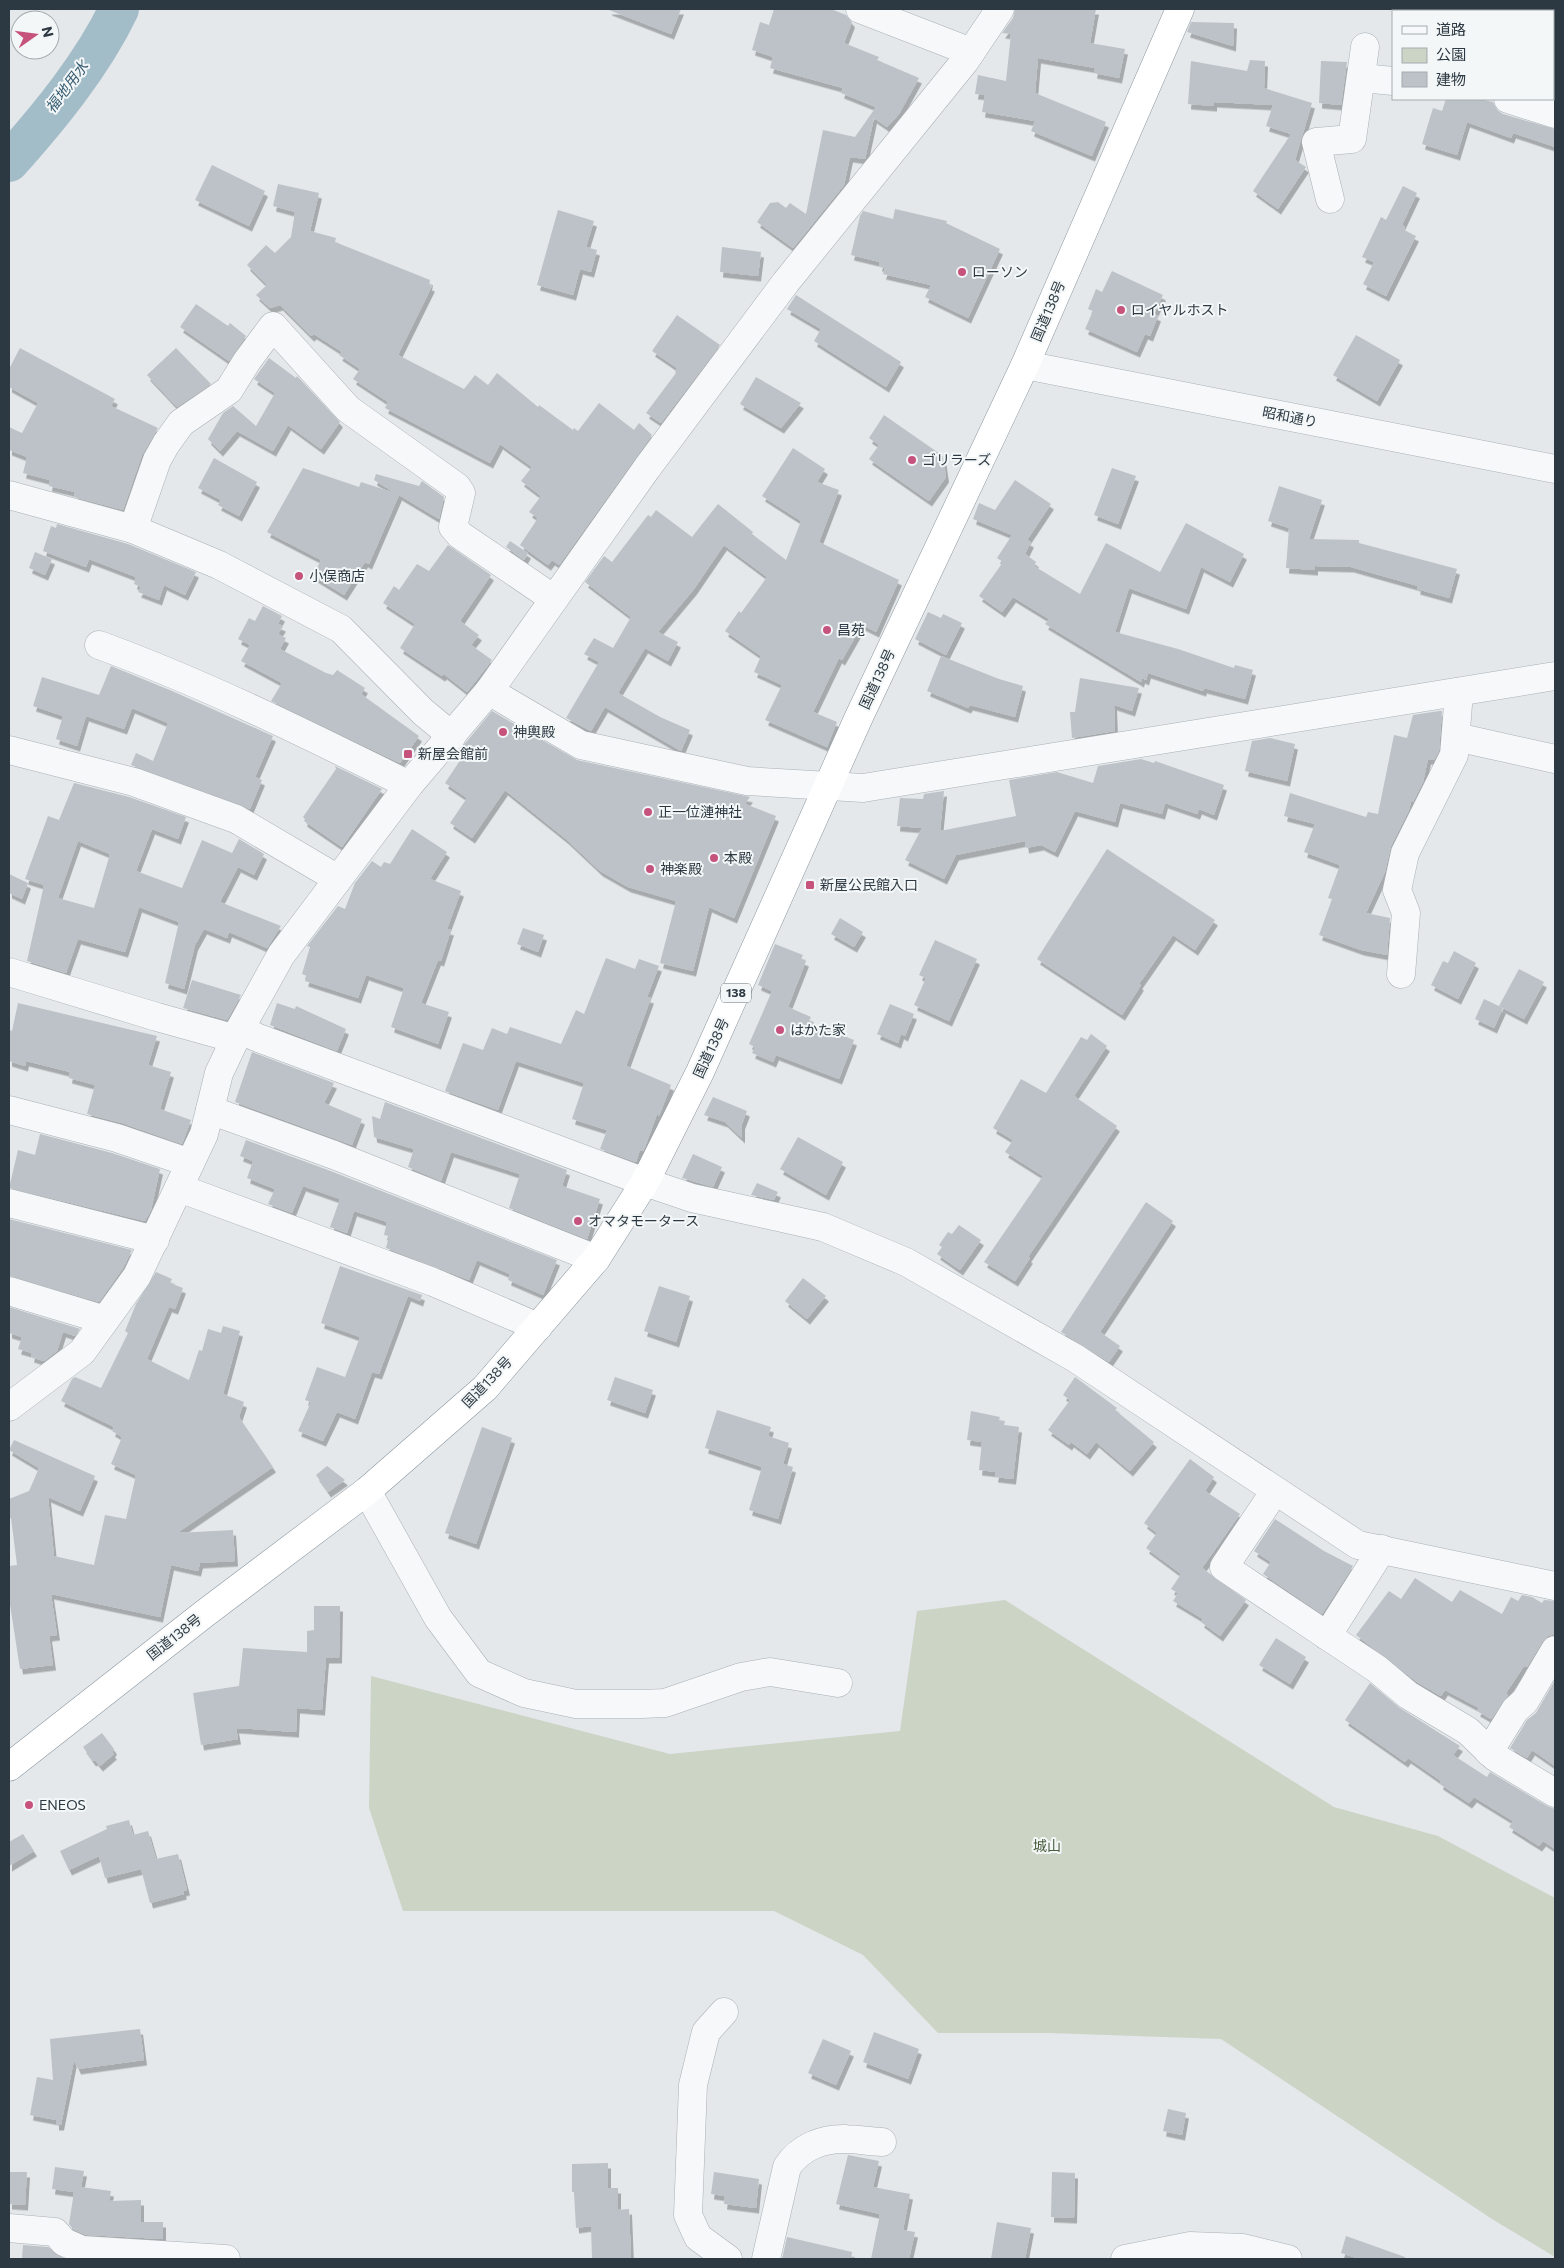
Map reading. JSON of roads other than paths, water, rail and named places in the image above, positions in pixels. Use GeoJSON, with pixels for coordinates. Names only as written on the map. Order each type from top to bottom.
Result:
{"type":"FeatureCollection","features":[{"type":"Feature","properties":{"kind":"highway","name":"国道138号"},"geometry":{"type":"LineString","coordinates":[[9,1767],[204,1614],[367,1491],[485,1388],[596,1259],[645,1182],[700,1072],[828,786],[1025,364],[1180,9]]}},
{"type":"Feature","properties":{"kind":"street"},"geometry":{"type":"LineString","coordinates":[[860,9],[971,52]]}},
{"type":"Feature","properties":{"kind":"street"},"geometry":{"type":"LineString","coordinates":[[9,1407],[82,1352],[137,1276],[204,1134],[219,1073],[238,1034],[282,955],[410,785],[489,691],[643,473],[786,282],[971,52],[1000,9]]}},
{"type":"Feature","properties":{"kind":"street"},"geometry":{"type":"LineString","coordinates":[[1330,199],[1316,142],[1352,139],[1365,47]]}},
{"type":"Feature","properties":{"kind":"street"},"geometry":{"type":"LineString","coordinates":[[1362,78],[1392,81]]}},
{"type":"Feature","properties":{"kind":"street"},"geometry":{"type":"LineString","coordinates":[[1511,100],[1555,114]]}},
{"type":"Feature","properties":{"kind":"street"},"geometry":{"type":"LineString","coordinates":[[133,529],[157,460],[166,444],[181,423],[229,390],[247,361],[273,326],[348,409],[457,486],[461,492],[453,527],[460,535],[554,599]]}},
{"type":"Feature","properties":{"kind":"street","name":"昭和通り"},"geometry":{"type":"LineString","coordinates":[[1025,364],[1555,469]]}},
{"type":"Feature","properties":{"kind":"street"},"geometry":{"type":"LineString","coordinates":[[9,495],[133,529],[219,565],[341,629],[424,712],[452,736]]}},
{"type":"Feature","properties":{"kind":"street"},"geometry":{"type":"LineString","coordinates":[[99,645],[145,662],[302,732],[410,785]]}},
{"type":"Feature","properties":{"kind":"street"},"geometry":{"type":"LineString","coordinates":[[489,691],[581,744],[747,781],[863,788],[1555,676]]}},
{"type":"Feature","properties":{"kind":"street"},"geometry":{"type":"LineString","coordinates":[[1401,974],[1406,913],[1397,890],[1405,854],[1454,755],[1460,692]]}},
{"type":"Feature","properties":{"kind":"street"},"geometry":{"type":"LineString","coordinates":[[1456,737],[1555,759]]}},
{"type":"Feature","properties":{"kind":"street"},"geometry":{"type":"LineString","coordinates":[[9,750],[134,782],[236,820],[338,879]]}},
{"type":"Feature","properties":{"kind":"street"},"geometry":{"type":"LineString","coordinates":[[9,972],[157,1018],[256,1037],[692,1198],[823,1227],[906,1262],[1075,1358],[1358,1545],[1555,1586]]}},
{"type":"Feature","properties":{"kind":"street"},"geometry":{"type":"LineString","coordinates":[[9,1110],[117,1138],[190,1163]]}},
{"type":"Feature","properties":{"kind":"street"},"geometry":{"type":"LineString","coordinates":[[210,1110],[334,1155],[596,1259]]}},
{"type":"Feature","properties":{"kind":"street"},"geometry":{"type":"LineString","coordinates":[[179,1188],[434,1282],[538,1327]]}},
{"type":"Feature","properties":{"kind":"street"},"geometry":{"type":"LineString","coordinates":[[9,1203],[155,1240]]}},
{"type":"Feature","properties":{"kind":"street"},"geometry":{"type":"LineString","coordinates":[[9,1291],[105,1320]]}},
{"type":"Feature","properties":{"kind":"street"},"geometry":{"type":"LineString","coordinates":[[1275,1490],[1224,1567],[1377,1669],[1408,1695],[1468,1731],[1495,1757],[1555,1793]]}},
{"type":"Feature","properties":{"kind":"street"},"geometry":{"type":"LineString","coordinates":[[367,1491],[438,1618],[479,1673],[524,1693],[576,1704],[642,1704],[665,1703],[741,1677],[770,1672],[838,1683]]}},
{"type":"Feature","properties":{"kind":"street"},"geometry":{"type":"LineString","coordinates":[[1327,1636],[1382,1549]]}},
{"type":"Feature","properties":{"kind":"street"},"geometry":{"type":"LineString","coordinates":[[1489,1752],[1515,1710],[1526,1701],[1555,1650]]}},
{"type":"Feature","properties":{"kind":"street"},"geometry":{"type":"LineString","coordinates":[[724,2012],[706,2032],[694,2077],[690,2122],[688,2215],[698,2237],[728,2259]]}},
{"type":"Feature","properties":{"kind":"street"},"geometry":{"type":"LineString","coordinates":[[766,2259],[786,2167],[794,2156],[809,2146],[830,2140],[847,2139],[882,2142]]}},
{"type":"Feature","properties":{"kind":"street"},"geometry":{"type":"LineString","coordinates":[[9,2228],[55,2232],[64,2242],[82,2250],[226,2259]]}},
{"type":"Feature","properties":{"kind":"street"},"geometry":{"type":"LineString","coordinates":[[1125,2259],[1190,2246],[1244,2248],[1288,2259]]}},
{"type":"Feature","properties":{"kind":"waterway","name":"福地用水"},"geometry":{"type":"LineString","coordinates":[[9,162],[40,127],[83,70],[119,9]]}},
{"type":"Feature","properties":{"kind":"place","name":"ローソン"},"geometry":{"type":"Point","coordinates":[962,272]}},
{"type":"Feature","properties":{"kind":"place","name":"ロイヤルホスト"},"geometry":{"type":"Point","coordinates":[1121,310]}},
{"type":"Feature","properties":{"kind":"place","name":"ゴリラーズ"},"geometry":{"type":"Point","coordinates":[912,460]}},
{"type":"Feature","properties":{"kind":"place","name":"小俣商店"},"geometry":{"type":"Point","coordinates":[299,576]}},
{"type":"Feature","properties":{"kind":"place","name":"昌苑"},"geometry":{"type":"Point","coordinates":[827,630]}},
{"type":"Feature","properties":{"kind":"place","name":"神輿殿"},"geometry":{"type":"Point","coordinates":[503,732]}},
{"type":"Feature","properties":{"kind":"place","name":"新屋会館前"},"geometry":{"type":"Point","coordinates":[408,754]}},
{"type":"Feature","properties":{"kind":"place","name":"正一位漣神社"},"geometry":{"type":"Point","coordinates":[648,812]}},
{"type":"Feature","properties":{"kind":"place","name":"本殿"},"geometry":{"type":"Point","coordinates":[714,858]}},
{"type":"Feature","properties":{"kind":"place","name":"神楽殿"},"geometry":{"type":"Point","coordinates":[650,869]}},
{"type":"Feature","properties":{"kind":"place","name":"新屋公民館入口"},"geometry":{"type":"Point","coordinates":[810,885]}},
{"type":"Feature","properties":{"kind":"place","name":"はかた家"},"geometry":{"type":"Point","coordinates":[780,1030]}},
{"type":"Feature","properties":{"kind":"place","name":"オマタモータース"},"geometry":{"type":"Point","coordinates":[578,1221]}},
{"type":"Feature","properties":{"kind":"place","name":"ENEOS"},"geometry":{"type":"Point","coordinates":[29,1805]}},
{"type":"Feature","properties":{"kind":"park label","name":"城山"},"geometry":{"type":"Point","coordinates":[1047,1846]}}]}
